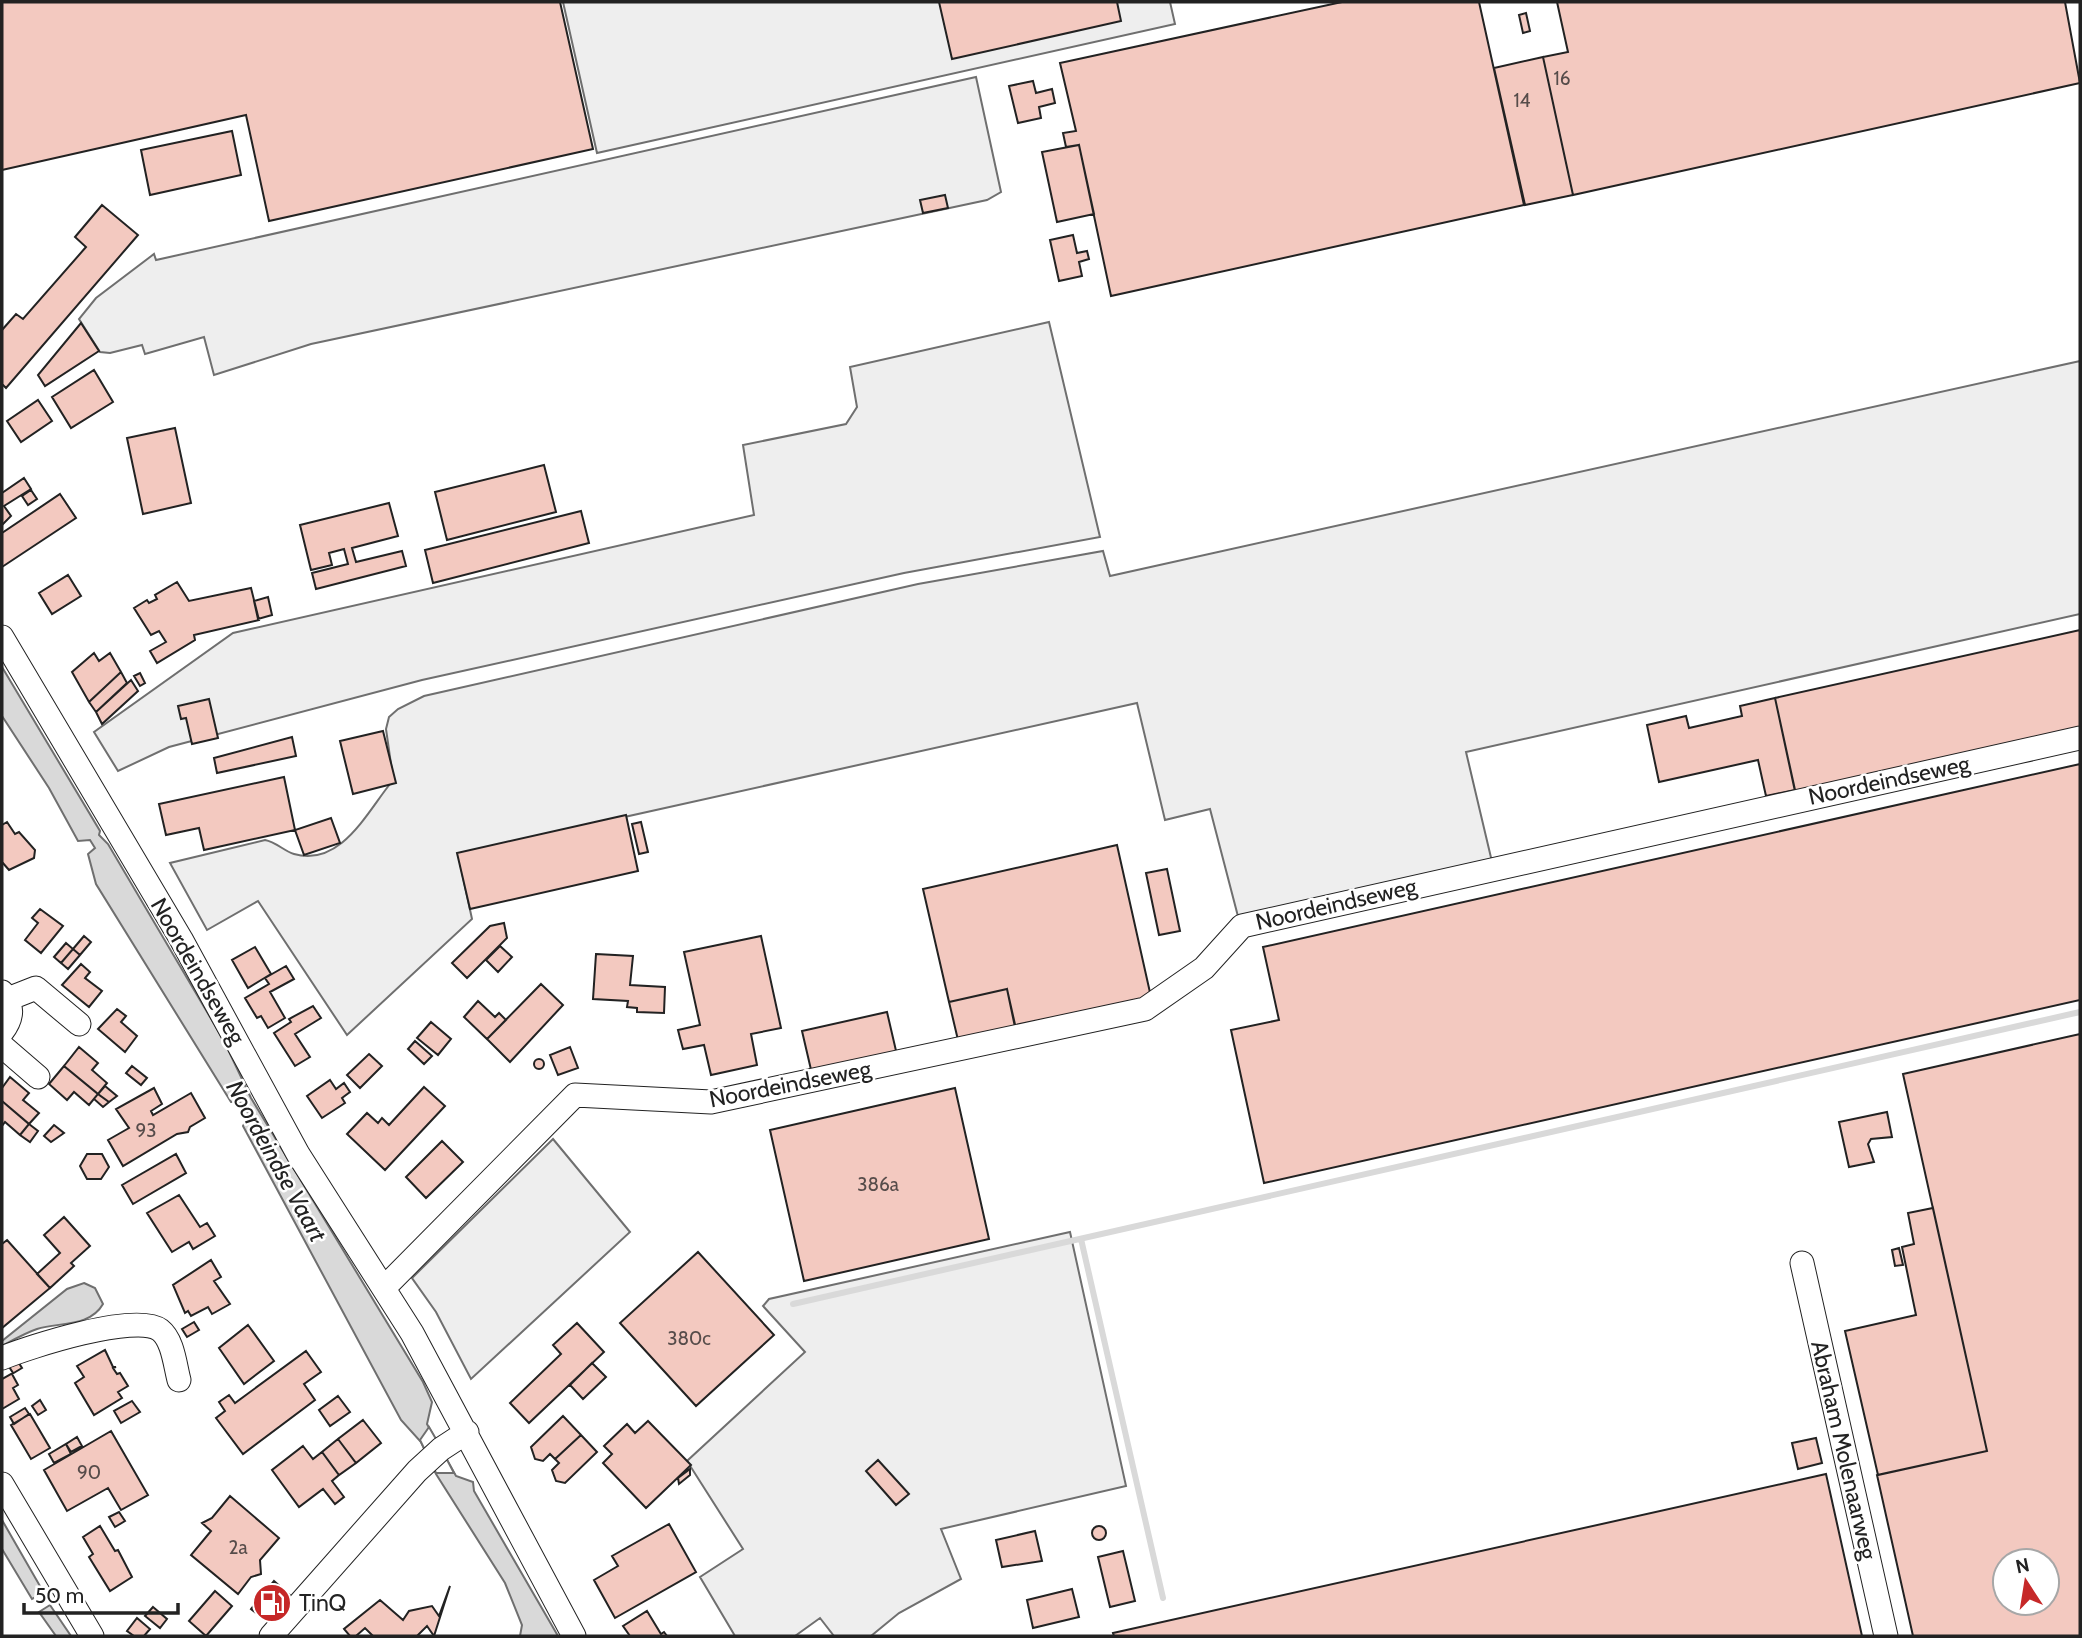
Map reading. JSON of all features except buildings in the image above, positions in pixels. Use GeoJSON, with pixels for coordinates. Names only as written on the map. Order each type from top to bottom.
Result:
{"type":"FeatureCollection","features":[{"type":"Feature","properties":{"kind":"street","name":"Noordeindseweg"},"geometry":{"type":"LineString","coordinates":[[2,637],[181,939],[298,1154],[391,1281],[574,1636]]}},
{"type":"Feature","properties":{"kind":"street","name":"Noordeindseweg"},"geometry":{"type":"LineString","coordinates":[[391,1281],[575,1095],[711,1102],[1145,1009],[1204,968],[1242,926],[2080,738]]}},
{"type":"Feature","properties":{"kind":"street"},"geometry":{"type":"LineString","coordinates":[[2,1032],[11,1017],[5,995],[36,988],[79,1024]]}},
{"type":"Feature","properties":{"kind":"street"},"geometry":{"type":"LineString","coordinates":[[2,1046],[38,1077]]}},
{"type":"Feature","properties":{"kind":"street","name":"Abraham Molenaarweg"},"geometry":{"type":"LineString","coordinates":[[1802,1263],[1886,1636]]}},
{"type":"Feature","properties":{"kind":"street"},"geometry":{"type":"LineString","coordinates":[[2,1358],[86,1334],[146,1325],[159,1329],[167,1338],[179,1380]]}},
{"type":"Feature","properties":{"kind":"street"},"geometry":{"type":"LineString","coordinates":[[271,1636],[435,1454],[467,1432]]}},
{"type":"Feature","properties":{"kind":"street"},"geometry":{"type":"LineString","coordinates":[[2,1484],[92,1636]]}},
{"type":"Feature","properties":{"kind":"shaded area"},"geometry":{"type":"Polygon","coordinates":[[[563,2],[1170,2],[1175,24],[597,153],[563,2]]]}},
{"type":"Feature","properties":{"kind":"shaded area"},"geometry":{"type":"Polygon","coordinates":[[[976,77],[1001,192],[987,200],[311,344],[214,375],[204,337],[145,354],[142,345],[110,353],[100,352],[79,319],[96,298],[154,254],[156,260],[976,77]]]}},
{"type":"Feature","properties":{"kind":"shaded area"},"geometry":{"type":"Polygon","coordinates":[[[1049,322],[1100,537],[904,573],[422,680],[169,747],[118,771],[94,732],[233,633],[754,515],[743,445],[846,424],[857,407],[850,367],[1049,322]]]}},
{"type":"Feature","properties":{"kind":"shaded area"},"geometry":{"type":"Polygon","coordinates":[[[2080,361],[2080,614],[1466,752],[1493,866],[1240,924],[1210,809],[1165,820],[1137,703],[458,854],[472,919],[347,1035],[258,901],[207,930],[170,863],[265,840],[294,854],[310,856],[325,853],[338,845],[361,823],[390,784],[392,771],[386,729],[389,717],[398,709],[424,696],[918,584],[1103,551],[1110,576],[2080,361]]]}},
{"type":"Feature","properties":{"kind":"shaded area"},"geometry":{"type":"Polygon","coordinates":[[[553,1139],[630,1232],[471,1379],[436,1312],[412,1278],[553,1139]]]}},
{"type":"Feature","properties":{"kind":"shaded area"},"geometry":{"type":"Polygon","coordinates":[[[1070,1232],[1126,1486],[941,1529],[961,1579],[899,1613],[871,1636],[834,1636],[820,1618],[795,1636],[735,1636],[700,1577],[743,1549],[687,1461],[805,1352],[763,1306],[769,1299],[1070,1232]]]}},
{"type":"Feature","properties":{"kind":"water","name":"Noordeindse Vaart"},"geometry":{"type":"Polygon","coordinates":[[[2,667],[100,831],[99,835],[108,844],[223,1039],[251,1098],[423,1382],[432,1402],[427,1424],[456,1476],[473,1482],[474,1491],[558,1636],[520,1636],[522,1625],[505,1583],[436,1474],[421,1442],[401,1420],[243,1126],[249,1115],[240,1102],[231,1102],[96,884],[88,854],[95,848],[90,840],[78,841],[49,788],[2,716],[2,667]]]}},
{"type":"Feature","properties":{"kind":"water"},"geometry":{"type":"Polygon","coordinates":[[[84,1283],[95,1288],[103,1304],[90,1317],[37,1329],[2,1346],[2,1341],[67,1289],[84,1283]]]}},
{"type":"Feature","properties":{"kind":"water"},"geometry":{"type":"Polygon","coordinates":[[[2,1520],[44,1593],[32,1599],[2,1549],[2,1520]]]}},
{"type":"Feature","properties":{"kind":"water"},"geometry":{"type":"Polygon","coordinates":[[[50,1605],[71,1636],[56,1636],[39,1612],[50,1605]]]}},
{"type":"Feature","properties":{"kind":"pier"},"geometry":{"type":"Polygon","coordinates":[[[429,1427],[454,1473],[436,1473],[420,1440],[429,1427]]]}},
{"type":"Feature","properties":{"kind":"waterway"},"geometry":{"type":"LineString","coordinates":[[793,1304],[2080,1012]]}},
{"type":"Feature","properties":{"kind":"waterway"},"geometry":{"type":"LineString","coordinates":[[1081,1239],[1163,1598]]}},
{"type":"Feature","properties":{"kind":"place","name":"TinQ"},"geometry":{"type":"Point","coordinates":[272,1603]}}]}
